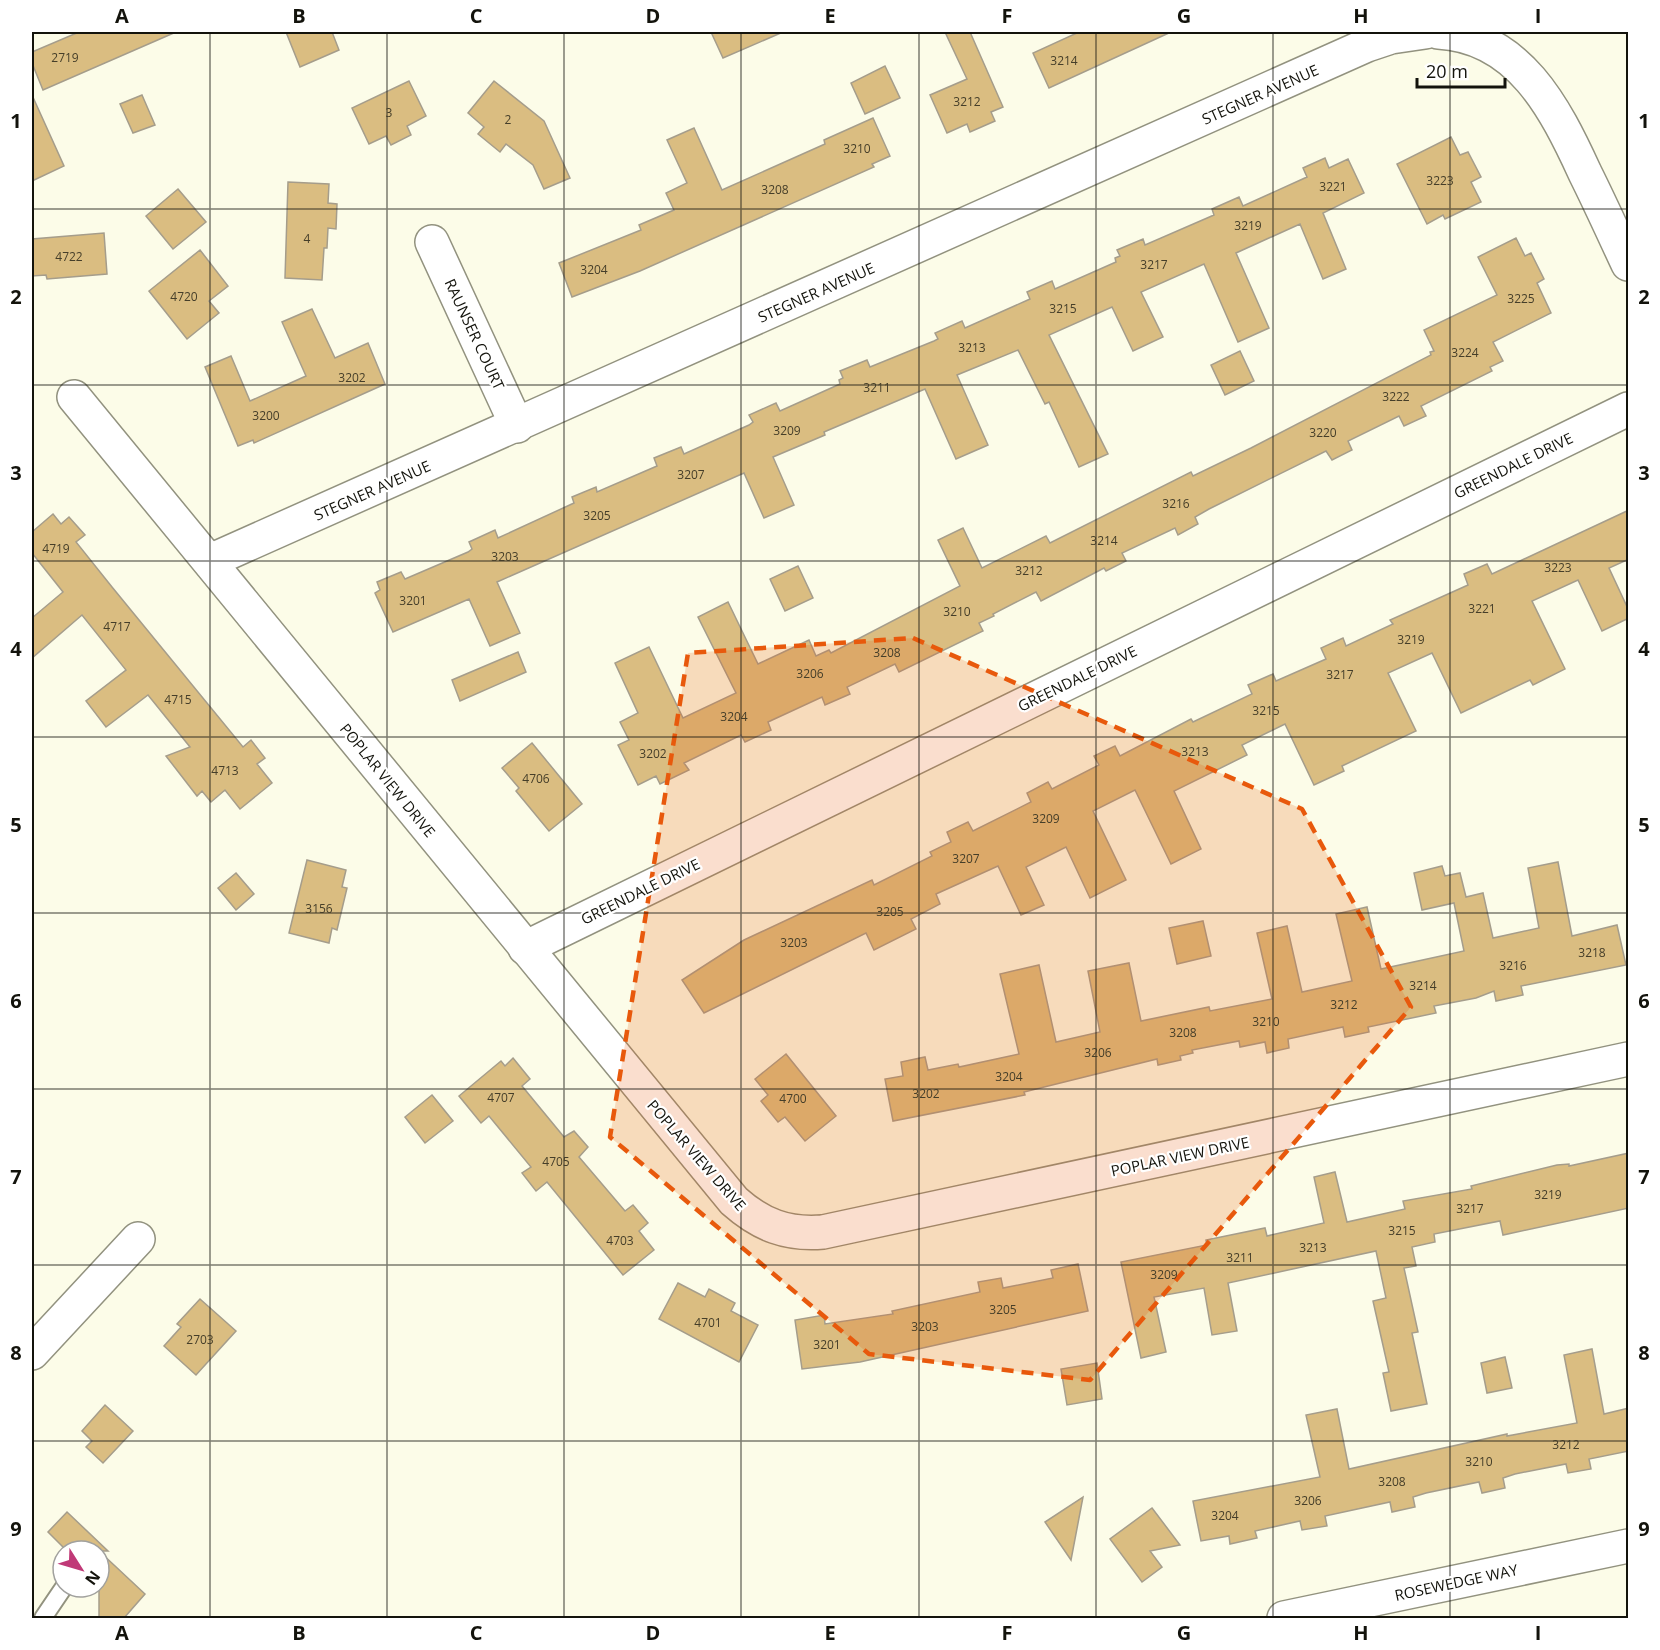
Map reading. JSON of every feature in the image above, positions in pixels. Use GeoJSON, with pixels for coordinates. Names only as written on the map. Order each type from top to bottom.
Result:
{"type":"FeatureCollection","features":[{"type":"Feature","properties":{"kind":"street","name":"STEGNER AVENUE"},"geometry":{"type":"LineString","coordinates":[[210,561],[518,426],[1367,45],[1391,37],[1425,32]]}},
{"type":"Feature","properties":{"kind":"street"},"geometry":{"type":"LineString","coordinates":[[1438,32],[1473,37],[1499,50],[1535,82],[1553,106],[1567,133],[1629,264]]}},
{"type":"Feature","properties":{"kind":"street","name":"RAUNSER COURT"},"geometry":{"type":"LineString","coordinates":[[432,242],[518,426]]}},
{"type":"Feature","properties":{"kind":"street","name":"POPLAR VIEW DRIVE"},"geometry":{"type":"LineString","coordinates":[[74,397],[734,1201],[753,1218],[792,1232],[823,1232],[1629,1059]]}},
{"type":"Feature","properties":{"kind":"street","name":"GREENDALE DRIVE"},"geometry":{"type":"LineString","coordinates":[[525,948],[1629,409]]}},
{"type":"Feature","properties":{"kind":"street"},"geometry":{"type":"LineString","coordinates":[[32,1353],[138,1239]]}},
{"type":"Feature","properties":{"kind":"street","name":"ROSEWEDGE WAY"},"geometry":{"type":"LineString","coordinates":[[1284,1618],[1629,1546]]}},
{"type":"Feature","properties":{"kind":"lane"},"geometry":{"type":"LineString","coordinates":[[43,1618],[56,1599]]}},
{"type":"Feature","properties":{"kind":"highlighted area"},"geometry":{"type":"Polygon","coordinates":[[[913,638],[1302,809],[1411,1007],[1090,1380],[869,1354],[610,1137],[688,653],[913,638]]]}},
{"type":"Feature","properties":{"kind":"building"},"geometry":{"type":"Polygon","coordinates":[[[79,32],[176,32],[43,90],[32,63],[32,52],[79,32]]]}},
{"type":"Feature","properties":{"kind":"building"},"geometry":{"type":"Polygon","coordinates":[[[286,32],[332,32],[339,50],[300,67],[286,32]]]}},
{"type":"Feature","properties":{"kind":"building"},"geometry":{"type":"Polygon","coordinates":[[[711,32],[783,32],[723,58],[711,32]]]}},
{"type":"Feature","properties":{"kind":"building"},"geometry":{"type":"Polygon","coordinates":[[[945,32],[970,32],[1003,107],[991,112],[995,121],[970,132],[967,124],[947,133],[930,95],[967,79],[945,32]]]}},
{"type":"Feature","properties":{"kind":"building"},"geometry":{"type":"Polygon","coordinates":[[[1079,32],[1171,32],[1049,88],[1033,53],[1079,32]]]}},
{"type":"Feature","properties":{"kind":"building"},"geometry":{"type":"Polygon","coordinates":[[[885,66],[900,98],[865,114],[851,83],[885,66]]]}},
{"type":"Feature","properties":{"kind":"building"},"geometry":{"type":"Polygon","coordinates":[[[409,81],[426,116],[407,126],[411,135],[391,145],[386,136],[369,144],[352,108],[409,81]]]}},
{"type":"Feature","properties":{"kind":"building"},"geometry":{"type":"Polygon","coordinates":[[[494,81],[544,121],[570,178],[544,189],[533,165],[506,144],[500,152],[478,134],[484,127],[468,113],[494,81]]]}},
{"type":"Feature","properties":{"kind":"building"},"geometry":{"type":"Polygon","coordinates":[[[32,95],[64,166],[32,181],[32,95]]]}},
{"type":"Feature","properties":{"kind":"building"},"geometry":{"type":"Polygon","coordinates":[[[142,95],[155,125],[133,133],[120,104],[142,95]]]}},
{"type":"Feature","properties":{"kind":"building"},"geometry":{"type":"Polygon","coordinates":[[[873,118],[890,156],[872,164],[874,167],[640,271],[572,297],[559,263],[641,230],[639,225],[674,210],[666,193],[687,183],[667,140],[694,128],[722,190],[825,144],[824,140],[873,118]]]}},
{"type":"Feature","properties":{"kind":"building"},"geometry":{"type":"Polygon","coordinates":[[[1451,137],[1460,155],[1468,152],[1481,177],[1471,182],[1481,202],[1445,219],[1443,215],[1427,224],[1397,164],[1451,137]]]}},
{"type":"Feature","properties":{"kind":"building"},"geometry":{"type":"Polygon","coordinates":[[[1325,158],[1329,168],[1348,159],[1364,193],[1323,213],[1346,269],[1323,279],[1300,224],[1236,253],[1269,328],[1238,342],[1204,264],[1141,292],[1163,337],[1133,351],[1112,307],[1049,335],[1108,454],[1079,467],[1049,402],[1045,404],[1018,350],[957,375],[988,445],[956,459],[925,389],[824,432],[825,435],[773,457],[794,505],[764,518],[744,473],[497,582],[520,633],[490,646],[469,599],[393,632],[375,593],[380,590],[377,582],[401,572],[405,579],[468,552],[472,549],[469,542],[495,530],[498,538],[574,503],[572,497],[596,487],[597,492],[657,466],[654,458],[681,447],[684,454],[749,425],[753,422],[749,415],[776,403],[780,411],[840,384],[839,380],[843,378],[840,371],[867,360],[870,367],[934,341],[938,339],[935,333],[962,321],[965,328],[1030,299],[1027,292],[1052,281],[1055,289],[1116,262],[1115,258],[1120,256],[1117,250],[1143,239],[1145,245],[1214,215],[1212,209],[1239,197],[1243,206],[1307,177],[1303,168],[1325,158]]]}},
{"type":"Feature","properties":{"kind":"building"},"geometry":{"type":"Polygon","coordinates":[[[288,182],[329,184],[328,203],[337,204],[336,229],[328,228],[327,248],[324,248],[322,280],[285,278],[288,182]]]}},
{"type":"Feature","properties":{"kind":"building"},"geometry":{"type":"Polygon","coordinates":[[[178,189],[206,222],[173,249],[146,216],[178,189]]]}},
{"type":"Feature","properties":{"kind":"building"},"geometry":{"type":"Polygon","coordinates":[[[104,233],[107,274],[47,279],[46,275],[32,276],[32,239],[104,233]]]}},
{"type":"Feature","properties":{"kind":"building"},"geometry":{"type":"Polygon","coordinates":[[[1516,238],[1525,256],[1531,253],[1544,279],[1537,283],[1551,313],[1493,342],[1503,361],[1490,367],[1492,371],[1421,406],[1426,416],[1404,426],[1399,416],[1348,441],[1352,450],[1332,460],[1326,451],[1209,509],[1195,517],[1198,524],[1178,535],[1175,528],[1122,553],[1126,561],[1106,571],[1104,568],[1041,601],[1036,592],[979,623],[983,631],[899,672],[895,664],[847,687],[850,694],[825,705],[822,697],[768,722],[771,730],[745,742],[741,735],[684,763],[689,770],[660,784],[656,776],[638,785],[618,745],[629,740],[620,722],[638,713],[615,663],[649,647],[683,718],[736,693],[698,617],[728,602],[758,664],[809,640],[816,656],[829,650],[831,653],[960,586],[938,540],[963,528],[982,568],[1046,536],[1050,543],[1191,472],[1193,476],[1251,448],[1431,355],[1430,352],[1434,351],[1424,330],[1497,295],[1478,257],[1516,238]]]}},
{"type":"Feature","properties":{"kind":"building"},"geometry":{"type":"Polygon","coordinates":[[[200,250],[228,286],[209,301],[219,313],[187,339],[149,291],[200,250]]]}},
{"type":"Feature","properties":{"kind":"building"},"geometry":{"type":"Polygon","coordinates":[[[312,309],[335,358],[368,343],[385,384],[254,443],[253,440],[238,446],[205,367],[231,356],[250,401],[306,376],[282,322],[312,309]]]}},
{"type":"Feature","properties":{"kind":"building"},"geometry":{"type":"Polygon","coordinates":[[[1240,351],[1254,381],[1225,395],[1211,365],[1240,351]]]}},
{"type":"Feature","properties":{"kind":"building"},"geometry":{"type":"Polygon","coordinates":[[[1629,510],[1629,559],[1609,568],[1629,611],[1629,618],[1602,631],[1578,580],[1532,601],[1565,669],[1533,685],[1530,680],[1461,713],[1432,653],[1388,673],[1416,731],[1342,766],[1344,771],[1314,785],[1285,724],[1242,745],[1247,755],[1174,791],[1201,849],[1171,864],[1135,790],[1093,811],[1126,880],[1090,898],[1066,847],[1026,867],[1044,905],[1021,915],[998,866],[936,894],[940,904],[911,919],[916,929],[874,950],[866,933],[704,1013],[682,980],[744,940],[872,880],[874,885],[932,856],[930,852],[951,842],[947,832],[968,822],[973,831],[1031,802],[1027,793],[1048,782],[1052,789],[1099,765],[1094,756],[1115,746],[1120,756],[1191,719],[1193,722],[1252,694],[1248,685],[1273,674],[1276,681],[1326,659],[1321,648],[1343,638],[1346,646],[1393,624],[1390,620],[1468,585],[1464,574],[1487,564],[1492,574],[1629,510]]]}},
{"type":"Feature","properties":{"kind":"building"},"geometry":{"type":"Polygon","coordinates":[[[53,514],[61,524],[69,517],[85,535],[76,542],[112,587],[243,747],[251,740],[265,758],[257,764],[272,783],[240,809],[225,790],[211,802],[202,791],[197,796],[166,756],[190,747],[148,695],[106,727],[86,701],[126,670],[82,615],[32,658],[32,618],[63,592],[32,553],[32,532],[53,514]]]}},
{"type":"Feature","properties":{"kind":"building"},"geometry":{"type":"Polygon","coordinates":[[[798,566],[813,598],[785,611],[770,579],[798,566]]]}},
{"type":"Feature","properties":{"kind":"building"},"geometry":{"type":"Polygon","coordinates":[[[518,652],[526,672],[460,701],[452,680],[518,652]]]}},
{"type":"Feature","properties":{"kind":"building"},"geometry":{"type":"Polygon","coordinates":[[[532,743],[582,804],[549,831],[516,791],[519,788],[502,768],[532,743]]]}},
{"type":"Feature","properties":{"kind":"building"},"geometry":{"type":"Polygon","coordinates":[[[307,860],[346,870],[342,887],[347,888],[337,930],[332,928],[329,943],[289,933],[307,860]]]}},
{"type":"Feature","properties":{"kind":"building"},"geometry":{"type":"Polygon","coordinates":[[[1558,862],[1572,936],[1617,925],[1626,965],[1521,986],[1523,995],[1496,1001],[1494,991],[1476,998],[1434,1006],[1436,1013],[1368,1027],[1369,1032],[1345,1037],[1343,1027],[1288,1039],[1289,1048],[1267,1053],[1265,1042],[1240,1047],[1239,1041],[1192,1050],[1193,1053],[1180,1056],[1181,1060],[1158,1065],[1157,1059],[1024,1092],[1025,1095],[893,1121],[885,1079],[903,1076],[901,1062],[925,1057],[928,1070],[958,1064],[959,1067],[1019,1054],[1000,974],[1039,965],[1056,1042],[1100,1032],[1088,971],[1129,963],[1141,1021],[1209,1007],[1210,1011],[1272,999],[1257,933],[1287,926],[1302,992],[1352,981],[1336,914],[1367,907],[1381,969],[1464,951],[1454,903],[1422,910],[1414,873],[1442,866],[1445,876],[1460,873],[1466,897],[1483,893],[1493,938],[1539,928],[1528,868],[1558,862]]]}},
{"type":"Feature","properties":{"kind":"building"},"geometry":{"type":"Polygon","coordinates":[[[236,873],[254,894],[236,910],[218,888],[236,873]]]}},
{"type":"Feature","properties":{"kind":"building"},"geometry":{"type":"Polygon","coordinates":[[[1203,921],[1211,956],[1177,964],[1169,928],[1203,921]]]}},
{"type":"Feature","properties":{"kind":"building"},"geometry":{"type":"Polygon","coordinates":[[[786,1054],[836,1116],[805,1141],[785,1117],[778,1122],[761,1101],[768,1095],[755,1079],[786,1054]]]}},
{"type":"Feature","properties":{"kind":"building"},"geometry":{"type":"Polygon","coordinates":[[[513,1058],[530,1079],[522,1086],[564,1137],[574,1131],[588,1147],[579,1157],[625,1211],[633,1205],[648,1223],[639,1231],[654,1250],[623,1275],[547,1182],[536,1191],[522,1173],[531,1167],[489,1116],[481,1123],[459,1096],[501,1061],[505,1066],[513,1058]]]}},
{"type":"Feature","properties":{"kind":"building"},"geometry":{"type":"Polygon","coordinates":[[[432,1095],[453,1121],[425,1143],[405,1117],[432,1095]]]}},
{"type":"Feature","properties":{"kind":"building"},"geometry":{"type":"Polygon","coordinates":[[[1629,1153],[1629,1208],[1503,1235],[1500,1221],[1434,1234],[1435,1242],[1412,1247],[1416,1266],[1404,1268],[1418,1332],[1412,1333],[1427,1404],[1391,1411],[1383,1373],[1389,1372],[1373,1301],[1386,1298],[1376,1251],[1228,1283],[1237,1331],[1212,1335],[1204,1288],[1154,1297],[1166,1352],[1141,1358],[1121,1262],[1207,1245],[1206,1240],[1265,1228],[1267,1236],[1324,1223],[1314,1177],[1335,1172],[1347,1222],[1405,1209],[1403,1201],[1472,1189],[1471,1186],[1557,1165],[1569,1164],[1569,1166],[1629,1153]]]}},
{"type":"Feature","properties":{"kind":"building"},"geometry":{"type":"Polygon","coordinates":[[[1078,1264],[1088,1311],[860,1362],[802,1369],[795,1320],[824,1315],[825,1324],[893,1314],[892,1311],[980,1292],[978,1282],[1001,1278],[1003,1288],[1053,1278],[1051,1270],[1078,1264]]]}},
{"type":"Feature","properties":{"kind":"building"},"geometry":{"type":"Polygon","coordinates":[[[678,1283],[705,1297],[709,1289],[735,1303],[731,1311],[758,1325],[739,1362],[659,1319],[678,1283]]]}},
{"type":"Feature","properties":{"kind":"building"},"geometry":{"type":"Polygon","coordinates":[[[200,1299],[236,1331],[196,1375],[164,1346],[181,1327],[177,1324],[200,1299]]]}},
{"type":"Feature","properties":{"kind":"building"},"geometry":{"type":"Polygon","coordinates":[[[1592,1349],[1604,1414],[1629,1408],[1629,1451],[1589,1459],[1591,1469],[1568,1473],[1566,1464],[1515,1474],[1503,1478],[1505,1488],[1482,1493],[1479,1482],[1413,1497],[1415,1507],[1392,1512],[1390,1502],[1325,1516],[1327,1526],[1302,1530],[1300,1521],[1255,1531],[1257,1538],[1230,1544],[1229,1536],[1201,1541],[1193,1501],[1320,1477],[1306,1415],[1337,1409],[1349,1469],[1507,1434],[1507,1436],[1577,1423],[1564,1355],[1592,1349]]]}},
{"type":"Feature","properties":{"kind":"building"},"geometry":{"type":"Polygon","coordinates":[[[1505,1357],[1512,1388],[1487,1393],[1481,1363],[1505,1357]]]}},
{"type":"Feature","properties":{"kind":"building"},"geometry":{"type":"Polygon","coordinates":[[[1097,1363],[1102,1399],[1067,1405],[1061,1369],[1097,1363]]]}},
{"type":"Feature","properties":{"kind":"building"},"geometry":{"type":"Polygon","coordinates":[[[105,1405],[133,1431],[103,1463],[86,1447],[92,1441],[82,1431],[105,1405]]]}},
{"type":"Feature","properties":{"kind":"building"},"geometry":{"type":"Polygon","coordinates":[[[1083,1497],[1071,1560],[1045,1522],[1083,1497]]]}},
{"type":"Feature","properties":{"kind":"building"},"geometry":{"type":"Polygon","coordinates":[[[1152,1508],[1180,1545],[1150,1551],[1162,1567],[1142,1582],[1110,1539],[1152,1508]]]}},
{"type":"Feature","properties":{"kind":"building"},"geometry":{"type":"Polygon","coordinates":[[[67,1512],[95,1539],[55,1539],[48,1532],[67,1512]]]}},
{"type":"Feature","properties":{"kind":"building"},"geometry":{"type":"Polygon","coordinates":[[[111,1562],[145,1594],[124,1618],[99,1618],[99,1599],[111,1599],[111,1562]]]}}]}
